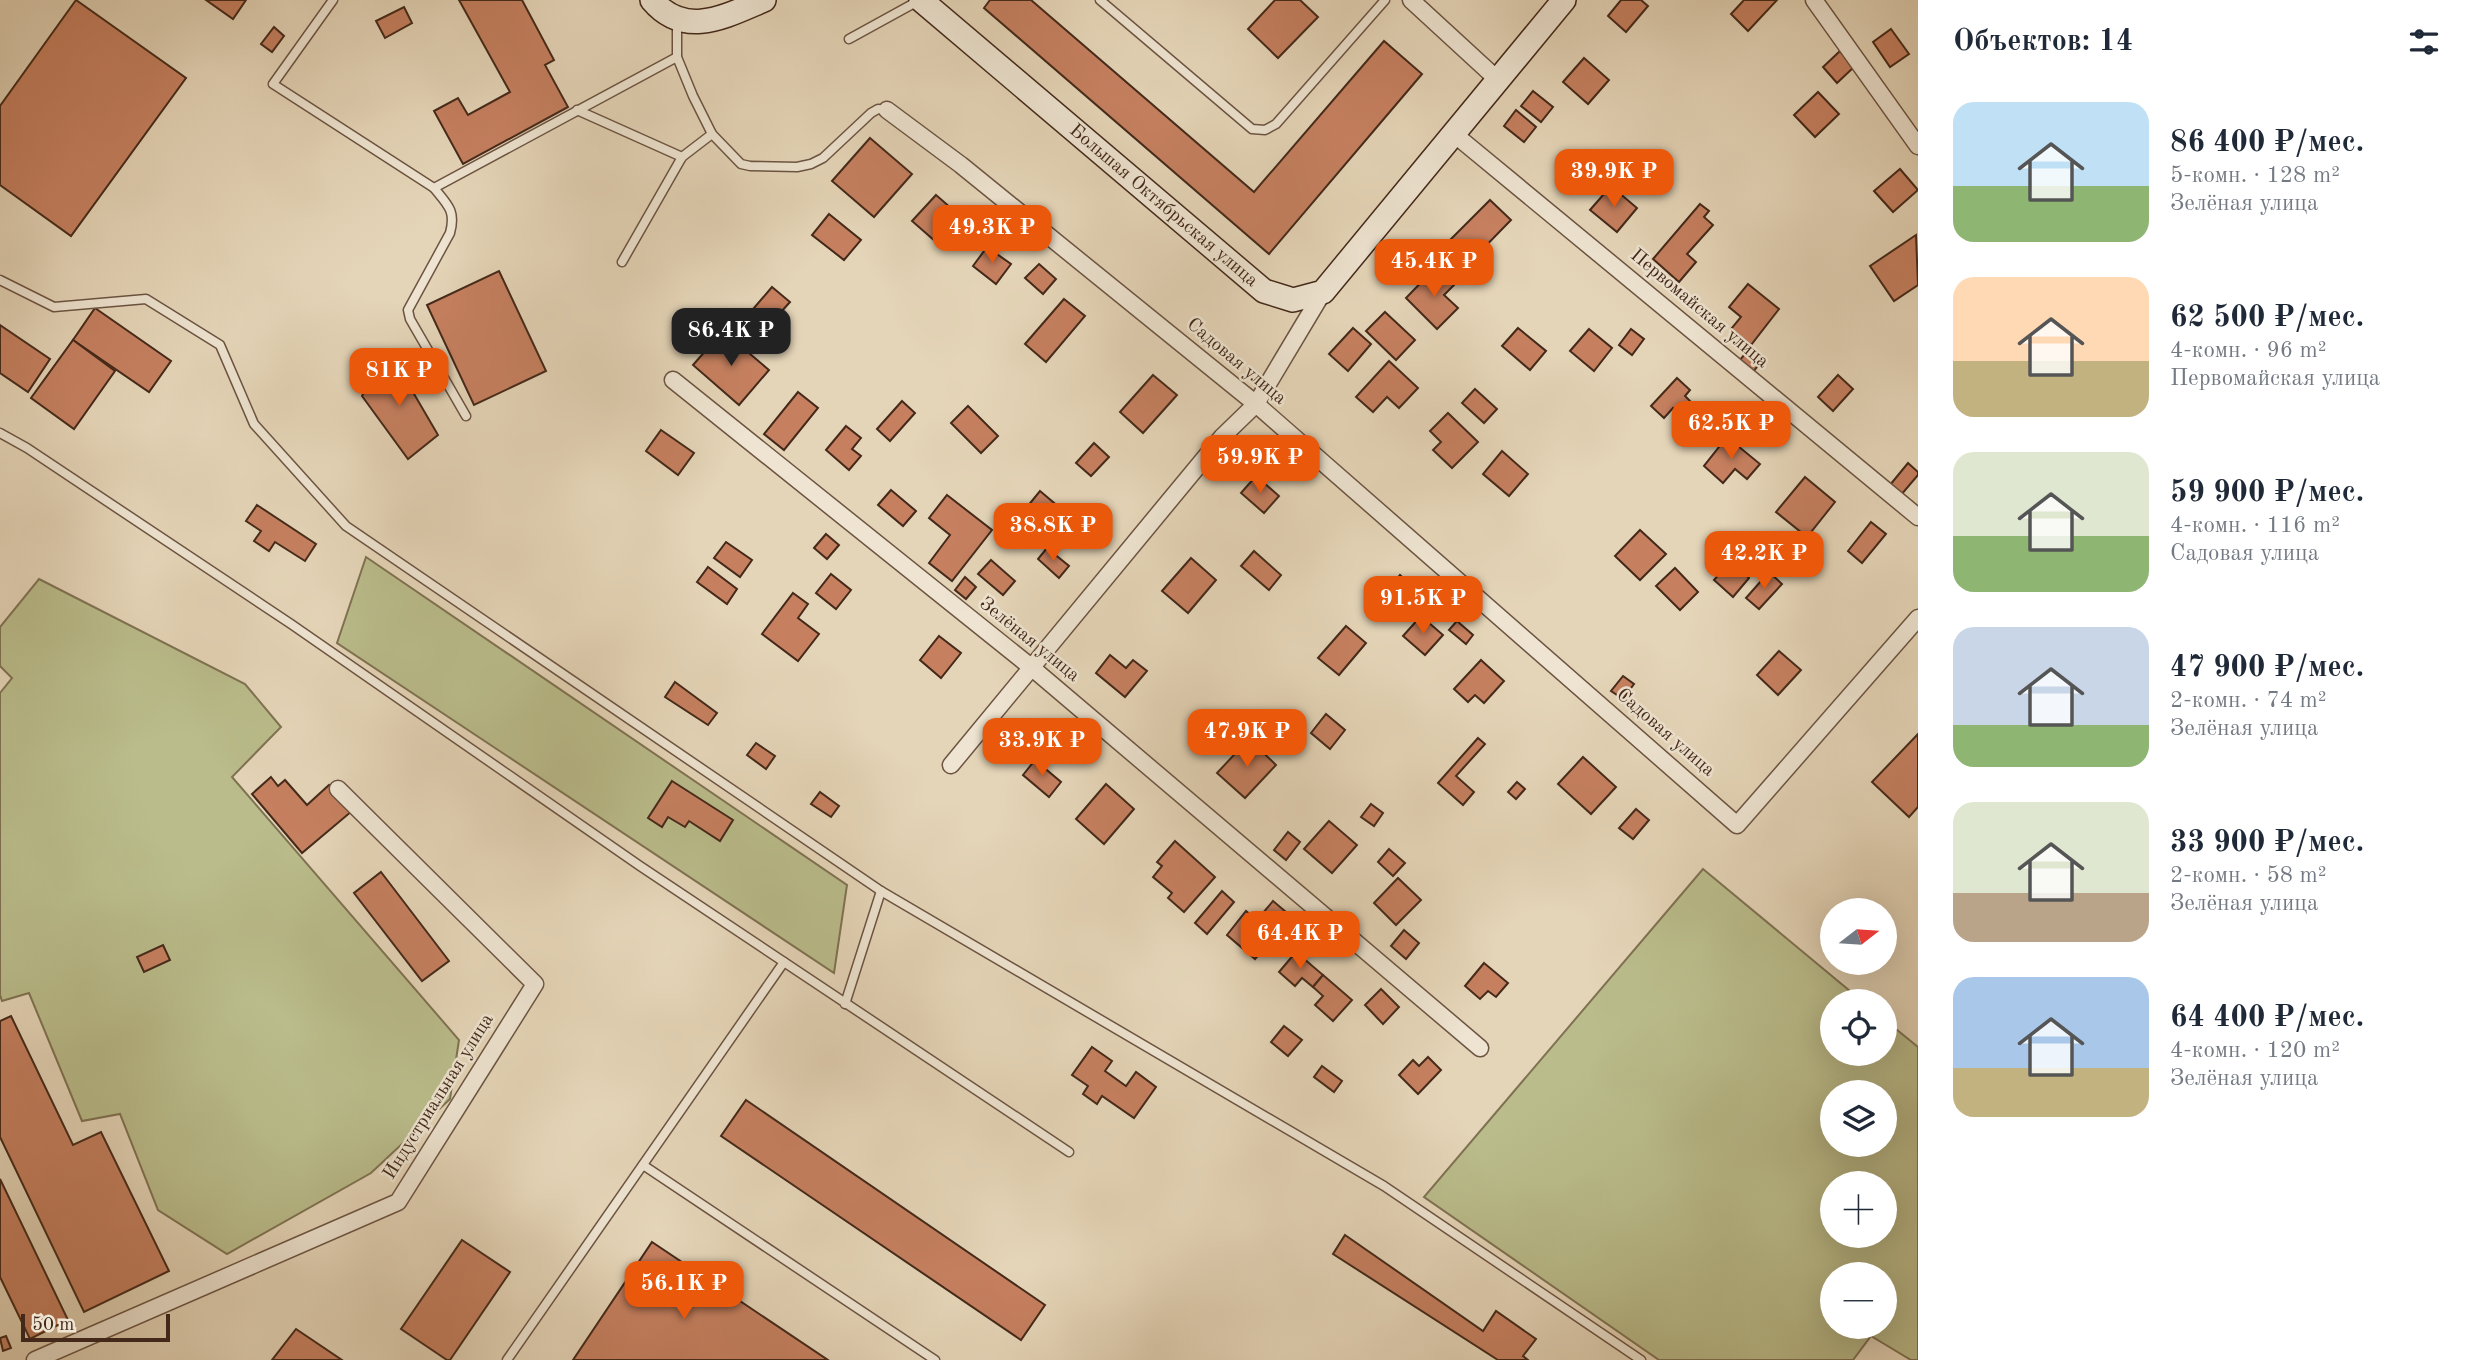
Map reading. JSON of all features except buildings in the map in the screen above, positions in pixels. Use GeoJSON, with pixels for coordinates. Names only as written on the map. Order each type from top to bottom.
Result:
{"type":"FeatureCollection","features":[{"type":"Feature","properties":{"kind":"main road"},"geometry":{"type":"LineString","coordinates":[[652,0],[660,10],[677,19],[698,22],[721,18],[764,0]]}},
{"type":"Feature","properties":{"kind":"main road","name":"Большая Октябрьская улица"},"geometry":{"type":"LineString","coordinates":[[920,0],[1264,291],[1293,300],[1323,292]]}},
{"type":"Feature","properties":{"kind":"main road"},"geometry":{"type":"LineString","coordinates":[[1323,292],[1564,0]]}},
{"type":"Feature","properties":{"kind":"street"},"geometry":{"type":"LineString","coordinates":[[1410,0],[1498,80]]}},
{"type":"Feature","properties":{"kind":"street"},"geometry":{"type":"LineString","coordinates":[[1814,0],[1918,146]]}},
{"type":"Feature","properties":{"kind":"street","name":"Садовая улица"},"geometry":{"type":"LineString","coordinates":[[887,110],[961,165],[1255,404],[1737,825],[1918,618]]}},
{"type":"Feature","properties":{"kind":"street","name":"Первомайская улица"},"geometry":{"type":"LineString","coordinates":[[1454,134],[1918,517]]}},
{"type":"Feature","properties":{"kind":"street"},"geometry":{"type":"LineString","coordinates":[[951,765],[1222,437],[1255,404],[1323,292]]}},
{"type":"Feature","properties":{"kind":"street","name":"Зелёная улица"},"geometry":{"type":"LineString","coordinates":[[673,380],[1031,667],[1480,1048]]}},
{"type":"Feature","properties":{"kind":"street","name":"Индустриальная улица"},"geometry":{"type":"LineString","coordinates":[[35,1360],[398,1202],[535,984],[338,789]]}},
{"type":"Feature","properties":{"kind":"lane"},"geometry":{"type":"LineString","coordinates":[[333,0],[273,84],[434,188],[449,206],[454,219],[450,233],[408,310],[410,319],[466,416]]}},
{"type":"Feature","properties":{"kind":"lane"},"geometry":{"type":"LineString","coordinates":[[849,39],[920,0]]}},
{"type":"Feature","properties":{"kind":"lane"},"geometry":{"type":"LineString","coordinates":[[1100,0],[1252,129],[1265,130],[1276,124],[1385,0]]}},
{"type":"Feature","properties":{"kind":"lane"},"geometry":{"type":"LineString","coordinates":[[677,19],[677,57],[693,96],[712,134],[741,164],[797,167],[811,164],[823,158],[871,113],[878,109],[887,110]]}},
{"type":"Feature","properties":{"kind":"lane"},"geometry":{"type":"LineString","coordinates":[[434,188],[677,57]]}},
{"type":"Feature","properties":{"kind":"lane"},"geometry":{"type":"LineString","coordinates":[[577,110],[682,158]]}},
{"type":"Feature","properties":{"kind":"lane"},"geometry":{"type":"LineString","coordinates":[[622,262],[682,158],[712,134]]}},
{"type":"Feature","properties":{"kind":"lane"},"geometry":{"type":"LineString","coordinates":[[0,280],[54,307],[146,299],[220,345],[254,424],[346,526],[881,891],[1384,1186],[1641,1360]]}},
{"type":"Feature","properties":{"kind":"lane"},"geometry":{"type":"LineString","coordinates":[[0,433],[27,448],[291,624],[628,858],[1069,1152]]}},
{"type":"Feature","properties":{"kind":"lane"},"geometry":{"type":"LineString","coordinates":[[845,1004],[881,891]]}},
{"type":"Feature","properties":{"kind":"lane"},"geometry":{"type":"LineString","coordinates":[[507,1360],[784,962]]}},
{"type":"Feature","properties":{"kind":"lane"},"geometry":{"type":"LineString","coordinates":[[643,1165],[935,1360]]}},
{"type":"Feature","properties":{"kind":"green space"},"geometry":{"type":"Polygon","coordinates":[[[366,557],[847,885],[834,973],[337,643],[366,557]]]}},
{"type":"Feature","properties":{"kind":"green space"},"geometry":{"type":"Polygon","coordinates":[[[39,579],[245,684],[281,727],[232,777],[459,1040],[450,1099],[371,1173],[227,1254],[158,1210],[120,1114],[82,1121],[29,993],[2,1001],[0,995],[0,693],[12,678],[0,666],[0,627],[39,579]]]}},
{"type":"Feature","properties":{"kind":"green space"},"geometry":{"type":"Polygon","coordinates":[[[1703,869],[1820,966],[1820,975],[1831,975],[1848,989],[1820,989],[1820,1066],[1897,1066],[1897,1030],[1918,1047],[1918,1360],[1911,1360],[1876,1339],[1897,1339],[1897,1262],[1820,1262],[1820,1339],[1869,1339],[1853,1360],[1659,1360],[1424,1197],[1703,869]]]}}]}
